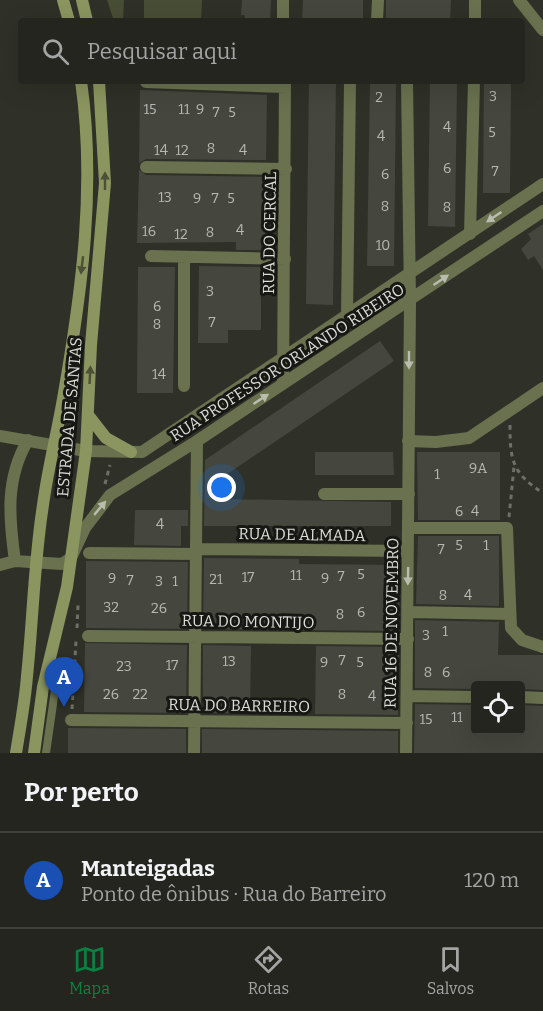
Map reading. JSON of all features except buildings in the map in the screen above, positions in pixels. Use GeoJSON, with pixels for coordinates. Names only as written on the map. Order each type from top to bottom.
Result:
{"type":"FeatureCollection","features":[{"type":"Feature","properties":{"kind":"main road"},"geometry":{"type":"LineString","coordinates":[[63,0],[68,18]]}},
{"type":"Feature","properties":{"kind":"main road"},"geometry":{"type":"LineString","coordinates":[[82,0],[86,18]]}},
{"type":"Feature","properties":{"kind":"main road","name":"ESTRADA DE SANTAS"},"geometry":{"type":"LineString","coordinates":[[16,753],[27,678],[34,563],[52,446],[70,352],[85,229],[88,156],[81,84]]}},
{"type":"Feature","properties":{"kind":"main road","name":"ESTRADA DE SANTAS"},"geometry":{"type":"LineString","coordinates":[[34,753],[51,650],[71,558],[86,451],[105,183],[99,84]]}},
{"type":"Feature","properties":{"kind":"main road"},"geometry":{"type":"LineString","coordinates":[[88,415],[106,438],[131,452]]}},
{"type":"Feature","properties":{"kind":"street"},"geometry":{"type":"LineString","coordinates":[[283,0],[284,18]]}},
{"type":"Feature","properties":{"kind":"street"},"geometry":{"type":"LineString","coordinates":[[377,18],[378,0]]}},
{"type":"Feature","properties":{"kind":"street"},"geometry":{"type":"LineString","coordinates":[[519,0],[543,30]]}},
{"type":"Feature","properties":{"kind":"street"},"geometry":{"type":"LineString","coordinates":[[475,1],[475,18]]}},
{"type":"Feature","properties":{"kind":"street","name":"RUA DO CERCAL"},"geometry":{"type":"LineString","coordinates":[[284,384],[285,84]]}},
{"type":"Feature","properties":{"kind":"street"},"geometry":{"type":"LineString","coordinates":[[347,315],[350,84]]}},
{"type":"Feature","properties":{"kind":"street","name":"RUA 16 DE NOVEMBRO"},"geometry":{"type":"LineString","coordinates":[[406,753],[410,301],[407,84]]}},
{"type":"Feature","properties":{"kind":"street"},"geometry":{"type":"LineString","coordinates":[[470,234],[474,84]]}},
{"type":"Feature","properties":{"kind":"street"},"geometry":{"type":"LineString","coordinates":[[146,167],[286,169]]}},
{"type":"Feature","properties":{"kind":"street","name":"RUA PROFESSOR ORLANDO RIBEIRO"},"geometry":{"type":"LineString","coordinates":[[0,436],[86,451],[131,452],[148,449],[543,184]]}},
{"type":"Feature","properties":{"kind":"street","name":"RUA PROFESSOR ORLANDO RIBEIRO"},"geometry":{"type":"LineString","coordinates":[[71,558],[85,528],[110,495],[284,384],[543,211]]}},
{"type":"Feature","properties":{"kind":"street"},"geometry":{"type":"LineString","coordinates":[[151,256],[285,259]]}},
{"type":"Feature","properties":{"kind":"street"},"geometry":{"type":"LineString","coordinates":[[184,257],[184,386]]}},
{"type":"Feature","properties":{"kind":"street"},"geometry":{"type":"LineString","coordinates":[[408,441],[436,442],[469,438],[543,388]]}},
{"type":"Feature","properties":{"kind":"street"},"geometry":{"type":"LineString","coordinates":[[15,561],[10,526],[11,485],[14,469],[28,440]]}},
{"type":"Feature","properties":{"kind":"street"},"geometry":{"type":"LineString","coordinates":[[194,753],[197,441]]}},
{"type":"Feature","properties":{"kind":"street"},"geometry":{"type":"LineString","coordinates":[[324,494],[409,494]]}},
{"type":"Feature","properties":{"kind":"street"},"geometry":{"type":"LineString","coordinates":[[409,528],[502,528],[504,613],[511,628],[522,640],[543,647]]}},
{"type":"Feature","properties":{"kind":"street","name":"RUA DE ALMADA"},"geometry":{"type":"LineString","coordinates":[[89,553],[408,551]]}},
{"type":"Feature","properties":{"kind":"street"},"geometry":{"type":"LineString","coordinates":[[0,566],[15,561],[55,566],[71,558]]}},
{"type":"Feature","properties":{"kind":"street"},"geometry":{"type":"LineString","coordinates":[[408,612],[504,613]]}},
{"type":"Feature","properties":{"kind":"street","name":"RUA DO MONTIJO"},"geometry":{"type":"LineString","coordinates":[[88,636],[408,639]]}},
{"type":"Feature","properties":{"kind":"street"},"geometry":{"type":"LineString","coordinates":[[407,696],[471,697]]}},
{"type":"Feature","properties":{"kind":"street"},"geometry":{"type":"LineString","coordinates":[[525,697],[543,698]]}},
{"type":"Feature","properties":{"kind":"street","name":"RUA DO BARREIRO"},"geometry":{"type":"LineString","coordinates":[[71,720],[406,723]]}},
{"type":"Feature","properties":{"kind":"lane"},"geometry":{"type":"LineString","coordinates":[[46,753],[55,690],[51,650]]}},
{"type":"Feature","properties":{"kind":"path"},"geometry":{"type":"LineString","coordinates":[[510,411],[510,449],[516,471],[543,494]]}},
{"type":"Feature","properties":{"kind":"path"},"geometry":{"type":"LineString","coordinates":[[110,495],[104,483],[115,452]]}},
{"type":"Feature","properties":{"kind":"path"},"geometry":{"type":"LineString","coordinates":[[502,528],[514,464]]}},
{"type":"Feature","properties":{"kind":"path"},"geometry":{"type":"LineString","coordinates":[[71,720],[78,603]]}},
{"type":"Feature","properties":{"kind":"green space"},"geometry":{"type":"Polygon","coordinates":[[[107,0],[124,0],[123,18],[113,18],[107,0]]]}},
{"type":"Feature","properties":{"kind":"green space"},"geometry":{"type":"Polygon","coordinates":[[[144,0],[202,0],[201,18],[144,18],[144,0]]]}},
{"type":"Feature","properties":{"kind":"place","name":"Manteigadas"},"geometry":{"type":"Point","coordinates":[64,707]}}]}
